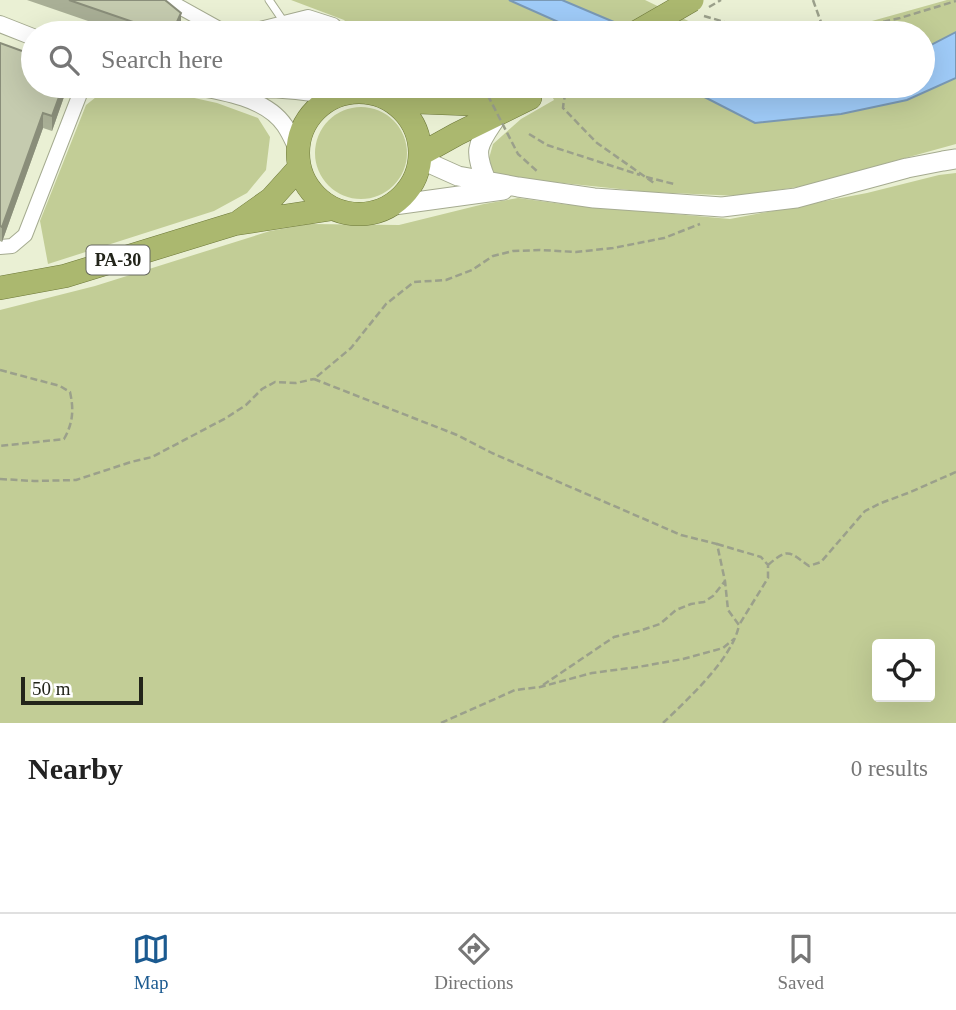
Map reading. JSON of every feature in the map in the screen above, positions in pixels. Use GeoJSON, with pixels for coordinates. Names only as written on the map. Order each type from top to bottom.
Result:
{"type":"FeatureCollection","features":[{"type":"Feature","properties":{"kind":"highway"},"geometry":{"type":"LineString","coordinates":[[665,21],[697,8]]}},
{"type":"Feature","properties":{"kind":"highway","name":"PA-30"},"geometry":{"type":"LineString","coordinates":[[234,224],[271,199],[298,160],[303,128],[317,109],[335,98]]}},
{"type":"Feature","properties":{"kind":"highway"},"geometry":{"type":"LineString","coordinates":[[383,98],[403,111],[413,124],[420,156],[415,180],[394,205]]}},
{"type":"Feature","properties":{"kind":"highway"},"geometry":{"type":"LineString","coordinates":[[391,102],[469,104],[496,98]]}},
{"type":"Feature","properties":{"kind":"highway"},"geometry":{"type":"LineString","coordinates":[[420,156],[457,134],[530,98]]}},
{"type":"Feature","properties":{"kind":"highway"},"geometry":{"type":"LineString","coordinates":[[298,160],[311,192],[331,209]]}},
{"type":"Feature","properties":{"kind":"highway","name":"PA-30"},"geometry":{"type":"LineString","coordinates":[[0,288],[65,276],[234,224],[331,209],[363,215],[394,205]]}},
{"type":"Feature","properties":{"kind":"main road"},"geometry":{"type":"LineString","coordinates":[[486,180],[478,163],[479,144],[497,116]]}},
{"type":"Feature","properties":{"kind":"main road"},"geometry":{"type":"LineString","coordinates":[[420,156],[457,176],[518,187],[594,198],[722,207],[796,198],[943,160],[956,159]]}},
{"type":"Feature","properties":{"kind":"main road"},"geometry":{"type":"LineString","coordinates":[[394,205],[518,187]]}},
{"type":"Feature","properties":{"kind":"street"},"geometry":{"type":"LineString","coordinates":[[167,0],[205,21]]}},
{"type":"Feature","properties":{"kind":"street"},"geometry":{"type":"LineString","coordinates":[[292,21],[308,17],[320,21]]}},
{"type":"Feature","properties":{"kind":"street"},"geometry":{"type":"LineString","coordinates":[[0,24],[21,32]]}},
{"type":"Feature","properties":{"kind":"street"},"geometry":{"type":"LineString","coordinates":[[0,247],[12,246],[24,235],[77,98]]}},
{"type":"Feature","properties":{"kind":"street"},"geometry":{"type":"LineString","coordinates":[[243,98],[255,102],[284,124],[298,160]]}},
{"type":"Feature","properties":{"kind":"lane"},"geometry":{"type":"LineString","coordinates":[[269,0],[283,21]]}},
{"type":"Feature","properties":{"kind":"path"},"geometry":{"type":"LineString","coordinates":[[813,0],[821,21]]}},
{"type":"Feature","properties":{"kind":"path"},"geometry":{"type":"LineString","coordinates":[[887,21],[956,1]]}},
{"type":"Feature","properties":{"kind":"path"},"geometry":{"type":"LineString","coordinates":[[697,8],[728,21]]}},
{"type":"Feature","properties":{"kind":"path"},"geometry":{"type":"LineString","coordinates":[[490,98],[518,154],[538,172]]}},
{"type":"Feature","properties":{"kind":"path"},"geometry":{"type":"LineString","coordinates":[[564,98],[563,108],[597,143],[641,175]]}},
{"type":"Feature","properties":{"kind":"path"},"geometry":{"type":"LineString","coordinates":[[529,134],[547,145],[679,186]]}},
{"type":"Feature","properties":{"kind":"path"},"geometry":{"type":"LineString","coordinates":[[0,479],[76,480],[152,457],[226,418],[275,382],[296,383],[314,379],[351,348],[386,304],[414,282],[446,280],[472,270],[493,256],[513,251],[576,252],[653,241],[696,227],[711,217],[711,206]]}},
{"type":"Feature","properties":{"kind":"path"},"geometry":{"type":"LineString","coordinates":[[0,370],[60,386],[70,392],[73,407],[71,426],[64,439],[0,446]]}},
{"type":"Feature","properties":{"kind":"path"},"geometry":{"type":"LineString","coordinates":[[314,379],[457,435],[492,453],[681,535],[761,557],[768,565],[768,578],[740,625],[737,636],[691,696],[663,723]]}},
{"type":"Feature","properties":{"kind":"path"},"geometry":{"type":"LineString","coordinates":[[768,565],[782,553],[791,553],[810,566],[821,562],[865,511],[956,472]]}},
{"type":"Feature","properties":{"kind":"path"},"geometry":{"type":"LineString","coordinates":[[717,544],[728,610],[740,625]]}},
{"type":"Feature","properties":{"kind":"path"},"geometry":{"type":"LineString","coordinates":[[540,687],[614,637],[660,624],[676,610],[704,602],[725,582]]}},
{"type":"Feature","properties":{"kind":"path"},"geometry":{"type":"LineString","coordinates":[[441,723],[515,690],[540,687],[592,673],[683,659],[723,648],[737,636]]}},
{"type":"Feature","properties":{"kind":"green space"},"geometry":{"type":"Polygon","coordinates":[[[291,0],[645,0],[688,21],[345,21],[291,0]]]}},
{"type":"Feature","properties":{"kind":"green space"},"geometry":{"type":"Polygon","coordinates":[[[947,0],[956,0],[956,144],[804,186],[740,196],[648,192],[495,176],[488,162],[493,144],[521,119],[554,100],[553,98],[935,98],[935,21],[872,21],[947,0]]]}},
{"type":"Feature","properties":{"kind":"green space"},"geometry":{"type":"Polygon","coordinates":[[[95,98],[194,98],[217,103],[258,118],[270,137],[266,170],[247,193],[214,211],[48,264],[40,221],[86,105],[95,98]]]}},
{"type":"Feature","properties":{"kind":"green space"},"geometry":{"type":"Polygon","coordinates":[[[361,107],[379,110],[394,120],[404,135],[407,153],[404,171],[394,186],[379,196],[361,199],[343,196],[328,186],[318,171],[315,153],[318,135],[328,120],[343,110],[361,107]]]}},
{"type":"Feature","properties":{"kind":"green space"},"geometry":{"type":"Polygon","coordinates":[[[956,173],[956,723],[0,723],[0,310],[95,286],[270,231],[310,224],[399,225],[518,198],[730,219],[956,173]]]}},
{"type":"Feature","properties":{"kind":"water"},"geometry":{"type":"Polygon","coordinates":[[[509,0],[562,0],[612,21],[556,21],[509,0]]]}},
{"type":"Feature","properties":{"kind":"water"},"geometry":{"type":"Polygon","coordinates":[[[956,32],[956,78],[935,87],[935,43],[956,32]]]}},
{"type":"Feature","properties":{"kind":"water"},"geometry":{"type":"Polygon","coordinates":[[[706,98],[911,98],[841,114],[755,123],[706,98]]]}},
{"type":"Feature","properties":{"kind":"building"},"geometry":{"type":"Polygon","coordinates":[[[69,0],[165,0],[181,13],[177,21],[130,21],[69,0]]]}},
{"type":"Feature","properties":{"kind":"building"},"geometry":{"type":"Polygon","coordinates":[[[0,43],[21,51],[21,98],[59,98],[52,116],[43,113],[2,227],[0,43]]]}}]}
